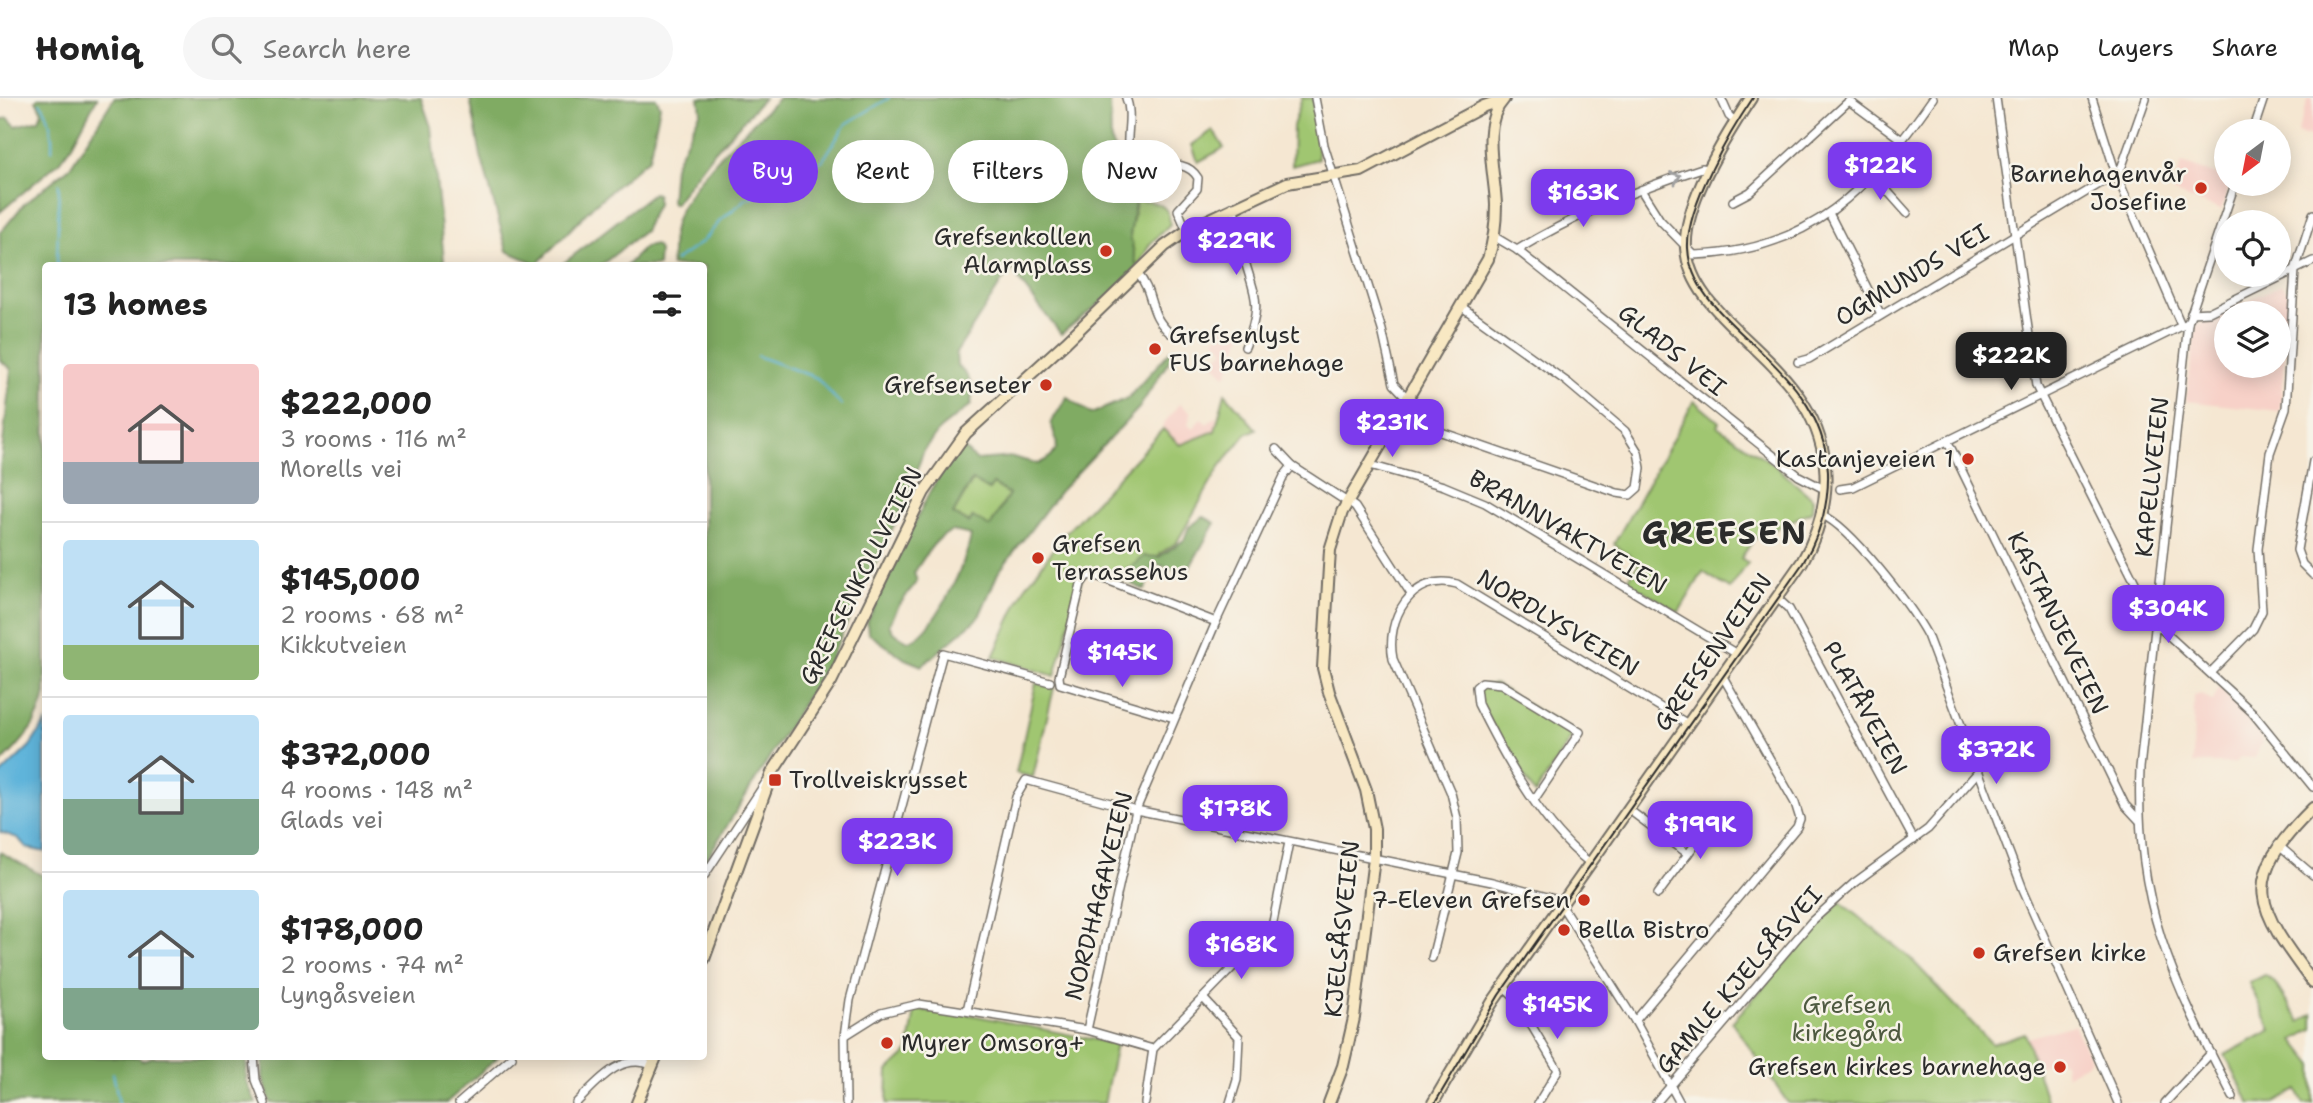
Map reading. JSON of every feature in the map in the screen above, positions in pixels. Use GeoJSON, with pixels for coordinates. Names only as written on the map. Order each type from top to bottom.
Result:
{"type":"FeatureCollection","features":[{"type":"Feature","properties":{"kind":"street"},"geometry":{"type":"LineString","coordinates":[[1126,98],[1131,112],[1128,147],[1132,162],[1140,166],[1183,166],[1198,178],[1197,189],[1178,210],[1187,231]]}},
{"type":"Feature","properties":{"kind":"street"},"geometry":{"type":"LineString","coordinates":[[1315,98],[1319,127],[1382,330],[1394,384],[1408,399]]}},
{"type":"Feature","properties":{"kind":"street"},"geometry":{"type":"LineString","coordinates":[[1721,98],[1729,116],[1736,122]]}},
{"type":"Feature","properties":{"kind":"street","name":"GREFSENVEIEN"},"geometry":{"type":"LineString","coordinates":[[1433,1103],[1503,986],[1807,553],[1822,515],[1826,490],[1822,447],[1808,408],[1784,375],[1704,295],[1691,272],[1686,246],[1690,217],[1711,169],[1751,98]]}},
{"type":"Feature","properties":{"kind":"street"},"geometry":{"type":"LineString","coordinates":[[1641,190],[1660,220],[1694,255],[1741,252],[1784,237],[1829,213],[1874,176],[1933,98]]}},
{"type":"Feature","properties":{"kind":"street"},"geometry":{"type":"LineString","coordinates":[[1996,98],[2036,386],[2156,624],[2211,672],[2273,735],[2313,787]]}},
{"type":"Feature","properties":{"kind":"street"},"geometry":{"type":"LineString","coordinates":[[1840,489],[1853,486],[2184,324],[2116,174],[2092,98]]}},
{"type":"Feature","properties":{"kind":"street"},"geometry":{"type":"LineString","coordinates":[[2116,174],[2122,166],[2146,98]]}},
{"type":"Feature","properties":{"kind":"street"},"geometry":{"type":"LineString","coordinates":[[2257,119],[2264,98]]}},
{"type":"Feature","properties":{"kind":"street","name":"GREFSENKOLLVEIEN"},"geometry":{"type":"LineString","coordinates":[[707,950],[761,796],[772,773],[831,682],[924,492],[957,445],[1165,246],[1187,231],[1233,205],[1287,183],[1361,171],[1484,106],[1504,99]]}},
{"type":"Feature","properties":{"kind":"street","name":"KJELSÅSVEIEN"},"geometry":{"type":"LineString","coordinates":[[1329,1103],[1343,1066],[1352,1026],[1374,858],[1374,829],[1366,790],[1329,692],[1323,668],[1331,542],[1348,502],[1481,275],[1495,237],[1492,125],[1504,99]]}},
{"type":"Feature","properties":{"kind":"street"},"geometry":{"type":"LineString","coordinates":[[1733,201],[1750,192],[1849,101],[1902,140]]}},
{"type":"Feature","properties":{"kind":"street"},"geometry":{"type":"LineString","coordinates":[[1517,250],[1570,220],[1641,190],[1698,169],[1711,169]]}},
{"type":"Feature","properties":{"kind":"street","name":"OGMUNDS VEI"},"geometry":{"type":"LineString","coordinates":[[1798,362],[1809,359],[2116,174]]}},
{"type":"Feature","properties":{"kind":"street"},"geometry":{"type":"LineString","coordinates":[[1874,176],[1907,213]]}},
{"type":"Feature","properties":{"kind":"street","name":"KAPELLVEIEN"},"geometry":{"type":"LineString","coordinates":[[2231,196],[2191,313],[2184,324],[2140,768],[2139,821],[2144,878],[2161,945],[2233,1097]]}},
{"type":"Feature","properties":{"kind":"street"},"geometry":{"type":"LineString","coordinates":[[1233,205],[1244,257],[1256,294],[1256,316],[1245,347]]}},
{"type":"Feature","properties":{"kind":"street"},"geometry":{"type":"LineString","coordinates":[[1829,213],[1881,315]]}},
{"type":"Feature","properties":{"kind":"street"},"geometry":{"type":"LineString","coordinates":[[2211,672],[2253,629],[2262,611],[2259,547],[2270,453],[2286,408],[2295,270],[2313,214]]}},
{"type":"Feature","properties":{"kind":"street","name":"GLADS VEI"},"geometry":{"type":"LineString","coordinates":[[1495,237],[1517,250],[1798,476],[1826,490]]}},
{"type":"Feature","properties":{"kind":"street"},"geometry":{"type":"LineString","coordinates":[[2191,313],[2212,311],[2313,261]]}},
{"type":"Feature","properties":{"kind":"street"},"geometry":{"type":"LineString","coordinates":[[1138,274],[1147,287],[1154,316],[1170,333]]}},
{"type":"Feature","properties":{"kind":"street"},"geometry":{"type":"LineString","coordinates":[[1398,416],[1617,493],[1630,495],[1635,492],[1640,461],[1625,431],[1567,382],[1462,307]]}},
{"type":"Feature","properties":{"kind":"street","name":"KASTANJEVEIEN"},"geometry":{"type":"LineString","coordinates":[[1947,440],[2125,805],[2139,821]]}},
{"type":"Feature","properties":{"kind":"street"},"geometry":{"type":"LineString","coordinates":[[1276,449],[1292,466],[1348,502],[1411,594],[1394,623],[1391,651],[1455,805],[1459,846],[1432,958]]}},
{"type":"Feature","properties":{"kind":"street"},"geometry":{"type":"LineString","coordinates":[[2313,461],[2297,550],[2302,564],[2313,575]]}},
{"type":"Feature","properties":{"kind":"street","name":"BRANNVAKTVEIEN"},"geometry":{"type":"LineString","coordinates":[[1370,465],[1444,486],[1485,503],[1737,654]]}},
{"type":"Feature","properties":{"kind":"street","name":"NORDHAGAVEIEN"},"geometry":{"type":"LineString","coordinates":[[1087,1030],[1136,810],[1216,622],[1283,476],[1292,466]]}},
{"type":"Feature","properties":{"kind":"street"},"geometry":{"type":"LineString","coordinates":[[1822,515],[1841,526],[1921,624],[2024,892],[2118,1103]]}},
{"type":"Feature","properties":{"kind":"street"},"geometry":{"type":"LineString","coordinates":[[1174,718],[1060,684],[1059,677],[1081,584],[1090,575],[1216,622]]}},
{"type":"Feature","properties":{"kind":"street","name":"NORDLYSVEIEN"},"geometry":{"type":"LineString","coordinates":[[1411,594],[1432,584],[1457,584],[1688,724]]}},
{"type":"Feature","properties":{"kind":"street","name":"PLATÅVEIEN"},"geometry":{"type":"LineString","coordinates":[[1777,598],[1789,609],[1914,840]]}},
{"type":"Feature","properties":{"kind":"street"},"geometry":{"type":"LineString","coordinates":[[846,1103],[845,1036],[859,964],[943,653],[1050,682]]}},
{"type":"Feature","properties":{"kind":"street"},"geometry":{"type":"LineString","coordinates":[[1635,1021],[1797,827],[1800,819],[1795,803],[1722,676]]}},
{"type":"Feature","properties":{"kind":"street"},"geometry":{"type":"LineString","coordinates":[[1534,800],[1580,732],[1577,727],[1501,684],[1489,680],[1476,687],[1475,697],[1481,711],[1534,800],[1560,837],[1590,863]]}},
{"type":"Feature","properties":{"kind":"street","name":"GAMLE KJELSÅSVEI"},"geometry":{"type":"LineString","coordinates":[[1656,1103],[1812,921],[1854,883],[1914,840],[1977,773]]}},
{"type":"Feature","properties":{"kind":"street"},"geometry":{"type":"LineString","coordinates":[[967,1010],[1016,797],[1026,780],[1136,810],[1453,874],[1535,893],[1562,903],[1635,1021],[1672,1084],[1680,1103]]}},
{"type":"Feature","properties":{"kind":"street"},"geometry":{"type":"LineString","coordinates":[[707,872],[761,796]]}},
{"type":"Feature","properties":{"kind":"street"},"geometry":{"type":"LineString","coordinates":[[2313,808],[2278,845],[2264,877],[2264,902],[2271,923],[2313,982]]}},
{"type":"Feature","properties":{"kind":"street"},"geometry":{"type":"LineString","coordinates":[[1628,809],[1688,854]]}},
{"type":"Feature","properties":{"kind":"street"},"geometry":{"type":"LineString","coordinates":[[1658,894],[1720,811]]}},
{"type":"Feature","properties":{"kind":"street"},"geometry":{"type":"LineString","coordinates":[[1145,1103],[1153,1049],[1272,927],[1289,842]]}},
{"type":"Feature","properties":{"kind":"street"},"geometry":{"type":"LineString","coordinates":[[2278,845],[2313,875]]}},
{"type":"Feature","properties":{"kind":"street"},"geometry":{"type":"LineString","coordinates":[[1503,986],[1514,996],[1558,1070],[1538,1103]]}},
{"type":"Feature","properties":{"kind":"street"},"geometry":{"type":"LineString","coordinates":[[1203,999],[1239,1037],[1237,1080],[1230,1103]]}},
{"type":"Feature","properties":{"kind":"street"},"geometry":{"type":"LineString","coordinates":[[845,1036],[860,1023],[906,1006],[967,1010],[1087,1030],[1153,1049]]}},
{"type":"Feature","properties":{"kind":"street"},"geometry":{"type":"LineString","coordinates":[[2165,1103],[2211,1053]]}},
{"type":"Feature","properties":{"kind":"street"},"geometry":{"type":"LineString","coordinates":[[254,1060],[256,1080],[265,1103]]}},
{"type":"Feature","properties":{"kind":"street"},"geometry":{"type":"LineString","coordinates":[[459,1103],[509,1060]]}},
{"type":"Feature","properties":{"kind":"street"},"geometry":{"type":"LineString","coordinates":[[576,1103],[621,1064],[654,1061],[637,1103]]}},
{"type":"Feature","properties":{"kind":"shaded area"},"geometry":{"type":"Polygon","coordinates":[[[2309,98],[2313,98],[2313,138],[2297,133],[2309,98]]]}},
{"type":"Feature","properties":{"kind":"shaded area","name":"Barnehagenvår Josefine"},"geometry":{"type":"Polygon","coordinates":[[[2182,163],[2214,174],[2214,196],[2226,196],[2221,210],[2172,192],[2182,163]]]}},
{"type":"Feature","properties":{"kind":"shaded area"},"geometry":{"type":"Polygon","coordinates":[[[2277,287],[2283,287],[2290,294],[2289,301],[2248,301],[2277,287]]]}},
{"type":"Feature","properties":{"kind":"shaded area"},"geometry":{"type":"Polygon","coordinates":[[[2214,317],[2214,378],[2283,378],[2280,411],[2186,401],[2196,326],[2214,317]]]}},
{"type":"Feature","properties":{"kind":"shaded area"},"geometry":{"type":"Polygon","coordinates":[[[1227,322],[1244,330],[1226,376],[1212,362],[1225,350],[1215,339],[1227,322]]]}},
{"type":"Feature","properties":{"kind":"shaded area"},"geometry":{"type":"Polygon","coordinates":[[[1179,404],[1191,412],[1188,425],[1193,429],[1201,418],[1207,424],[1216,416],[1215,431],[1180,446],[1162,426],[1179,404]]]}},
{"type":"Feature","properties":{"kind":"shaded area"},"geometry":{"type":"Polygon","coordinates":[[[2219,687],[2261,734],[2262,742],[2255,758],[2241,757],[2234,763],[2193,763],[2194,696],[2201,694],[2213,702],[2219,687]]]}},
{"type":"Feature","properties":{"kind":"shaded area"},"geometry":{"type":"Polygon","coordinates":[[[2074,1025],[2091,1060],[2066,1076],[2064,1062],[2060,1060],[2036,1067],[2027,1038],[2074,1025]]]}},
{"type":"Feature","properties":{"kind":"green space"},"geometry":{"type":"Polygon","coordinates":[[[97,98],[72,145],[59,162],[0,212],[0,120],[8,118],[16,126],[39,120],[42,112],[36,100],[97,98]]]}},
{"type":"Feature","properties":{"kind":"green space"},"geometry":{"type":"Polygon","coordinates":[[[114,98],[421,98],[431,127],[445,262],[42,262],[42,706],[28,733],[0,764],[0,471],[11,369],[0,360],[0,233],[24,204],[70,167],[114,98]]]}},
{"type":"Feature","properties":{"kind":"green space"},"geometry":{"type":"Polygon","coordinates":[[[470,98],[656,98],[660,106],[649,158],[593,206],[539,262],[532,262],[507,251],[481,156],[470,98]]]}},
{"type":"Feature","properties":{"kind":"green space"},"geometry":{"type":"Polygon","coordinates":[[[699,98],[764,98],[712,154],[674,204],[671,202],[674,166],[701,111],[699,98]]]}},
{"type":"Feature","properties":{"kind":"green space"},"geometry":{"type":"Polygon","coordinates":[[[779,98],[1110,98],[1111,140],[1082,140],[1082,203],[1135,203],[1130,235],[1137,268],[1109,296],[1061,334],[1020,282],[1014,268],[1003,280],[956,353],[957,366],[966,374],[970,383],[971,405],[940,429],[924,450],[906,500],[829,661],[707,858],[707,262],[671,262],[675,223],[682,207],[706,173],[728,149],[728,203],[818,203],[818,140],[736,140],[779,98]]]}},
{"type":"Feature","properties":{"kind":"green space"},"geometry":{"type":"Polygon","coordinates":[[[1302,98],[1313,98],[1318,159],[1292,166],[1293,126],[1302,98]]]}},
{"type":"Feature","properties":{"kind":"green space"},"geometry":{"type":"Polygon","coordinates":[[[1213,130],[1224,148],[1198,162],[1192,145],[1213,130]]]}},
{"type":"Feature","properties":{"kind":"green space"},"geometry":{"type":"Polygon","coordinates":[[[653,193],[657,194],[657,204],[644,231],[605,262],[565,262],[653,193]]]}},
{"type":"Feature","properties":{"kind":"green space"},"geometry":{"type":"Polygon","coordinates":[[[1136,203],[1155,203],[1167,211],[1170,224],[1150,244],[1137,268],[1130,235],[1136,203]]]}},
{"type":"Feature","properties":{"kind":"green space"},"geometry":{"type":"Polygon","coordinates":[[[655,245],[659,250],[658,262],[630,262],[645,247],[655,245]]]}},
{"type":"Feature","properties":{"kind":"green space"},"geometry":{"type":"Polygon","coordinates":[[[1172,349],[1176,350],[1139,408],[1060,491],[998,573],[979,617],[922,666],[905,659],[868,633],[867,622],[929,493],[958,443],[976,460],[1013,457],[1038,464],[1055,452],[1057,442],[1051,423],[1067,397],[1091,414],[1128,398],[1172,349]],[[972,480],[953,514],[969,523],[973,517],[990,527],[1009,494],[993,484],[989,490],[972,480]],[[953,531],[935,543],[926,554],[914,573],[917,581],[889,625],[893,632],[908,641],[918,636],[938,612],[963,562],[971,535],[953,531]]]}},
{"type":"Feature","properties":{"kind":"green space"},"geometry":{"type":"Polygon","coordinates":[[[1225,393],[1256,429],[1246,434],[1221,465],[1177,542],[1161,553],[1147,570],[1083,574],[1055,676],[993,657],[1024,589],[1064,535],[1163,429],[1180,445],[1215,431],[1225,393]]]}},
{"type":"Feature","properties":{"kind":"green space"},"geometry":{"type":"Polygon","coordinates":[[[1694,401],[1719,422],[1717,426],[1773,464],[1813,499],[1812,511],[1754,539],[1741,558],[1748,563],[1730,589],[1703,572],[1679,612],[1627,581],[1639,563],[1614,544],[1694,401]]]}},
{"type":"Feature","properties":{"kind":"green space"},"geometry":{"type":"Polygon","coordinates":[[[973,480],[989,490],[993,484],[1009,494],[990,527],[970,523],[953,514],[973,480]]]}},
{"type":"Feature","properties":{"kind":"green space"},"geometry":{"type":"Polygon","coordinates":[[[1204,517],[1215,523],[1187,572],[1154,564],[1145,590],[1114,577],[1144,556],[1159,557],[1184,540],[1189,527],[1204,517]]]}},
{"type":"Feature","properties":{"kind":"green space"},"geometry":{"type":"Polygon","coordinates":[[[1036,683],[1054,688],[1033,777],[1016,773],[1036,683]]]}},
{"type":"Feature","properties":{"kind":"green space"},"geometry":{"type":"Polygon","coordinates":[[[1495,684],[1574,733],[1535,794],[1480,705],[1480,689],[1485,685],[1495,684]]]}},
{"type":"Feature","properties":{"kind":"green space"},"geometry":{"type":"Polygon","coordinates":[[[0,852],[42,875],[42,1060],[247,1060],[246,1080],[256,1103],[0,1103],[0,852]]]}},
{"type":"Feature","properties":{"kind":"green space","name":"Grefsen kirkegård"},"geometry":{"type":"Polygon","coordinates":[[[1840,902],[1910,958],[1992,1044],[2025,1033],[2047,1103],[1788,1103],[1732,1022],[1840,902]]]}},
{"type":"Feature","properties":{"kind":"green space"},"geometry":{"type":"Polygon","coordinates":[[[2265,975],[2274,982],[2300,1022],[2313,1014],[2313,1029],[2294,1040],[2313,1064],[2313,1103],[2304,1103],[2297,1090],[2273,1103],[2250,1103],[2225,1055],[2271,1030],[2249,983],[2265,975]]]}},
{"type":"Feature","properties":{"kind":"green space"},"geometry":{"type":"Polygon","coordinates":[[[915,1010],[962,1013],[1116,1044],[1104,1103],[887,1103],[888,1071],[908,1052],[915,1010]]]}},
{"type":"Feature","properties":{"kind":"green space"},"geometry":{"type":"Polygon","coordinates":[[[263,1060],[495,1060],[446,1103],[271,1103],[263,1078],[263,1060]]]}},
{"type":"Feature","properties":{"kind":"water"},"geometry":{"type":"Polygon","coordinates":[[[42,728],[42,851],[27,848],[18,838],[0,832],[0,775],[30,746],[42,728]]]}},
{"type":"Feature","properties":{"kind":"waterway"},"geometry":{"type":"LineString","coordinates":[[675,261],[702,242],[721,220],[746,199],[785,184],[823,160],[846,124],[889,98]]}},
{"type":"Feature","properties":{"kind":"waterway"},"geometry":{"type":"LineString","coordinates":[[40,103],[48,118],[52,150]]}},
{"type":"Feature","properties":{"kind":"waterway"},"geometry":{"type":"LineString","coordinates":[[57,262],[59,184]]}},
{"type":"Feature","properties":{"kind":"waterway"},"geometry":{"type":"LineString","coordinates":[[757,356],[817,378],[841,405]]}},
{"type":"Feature","properties":{"kind":"waterway"},"geometry":{"type":"LineString","coordinates":[[113,1073],[119,1103]]}},
{"type":"Feature","properties":{"kind":"tram line"},"geometry":{"type":"LineString","coordinates":[[1435,1103],[1499,995],[1803,563],[1822,519],[1828,472],[1821,434],[1804,401],[1782,373],[1710,301],[1695,276],[1688,248],[1694,212],[1711,170],[1753,98]]}},
{"type":"Feature","properties":{"kind":"place","name":"Barnehagenvår Josefine"},"geometry":{"type":"Point","coordinates":[2201,188]}},
{"type":"Feature","properties":{"kind":"place","name":"Grefsenkollen Alarmplass"},"geometry":{"type":"Point","coordinates":[1106,251]}},
{"type":"Feature","properties":{"kind":"place","name":"Grefsenlyst FUS barnehage"},"geometry":{"type":"Point","coordinates":[1155,349]}},
{"type":"Feature","properties":{"kind":"place","name":"Grefsenseter"},"geometry":{"type":"Point","coordinates":[1046,385]}},
{"type":"Feature","properties":{"kind":"place","name":"Kastanjeveien 1"},"geometry":{"type":"Point","coordinates":[1968,459]}},
{"type":"Feature","properties":{"kind":"place","name":"Grefsen Terrassehus"},"geometry":{"type":"Point","coordinates":[1038,558]}},
{"type":"Feature","properties":{"kind":"place","name":"Trollveiskrysset"},"geometry":{"type":"Point","coordinates":[775,780]}},
{"type":"Feature","properties":{"kind":"place","name":"7-Eleven Grefsen"},"geometry":{"type":"Point","coordinates":[1584,900]}},
{"type":"Feature","properties":{"kind":"place","name":"Bella Bistro"},"geometry":{"type":"Point","coordinates":[1564,930]}},
{"type":"Feature","properties":{"kind":"place","name":"Grefsen kirke"},"geometry":{"type":"Point","coordinates":[1979,953]}},
{"type":"Feature","properties":{"kind":"place","name":"Myrer Omsorg+"},"geometry":{"type":"Point","coordinates":[887,1043]}},
{"type":"Feature","properties":{"kind":"place","name":"Grefsen kirkes barnehage"},"geometry":{"type":"Point","coordinates":[2060,1067]}},
{"type":"Feature","properties":{"kind":"district","name":"GREFSEN"},"geometry":{"type":"Point","coordinates":[1725,533]}}]}
